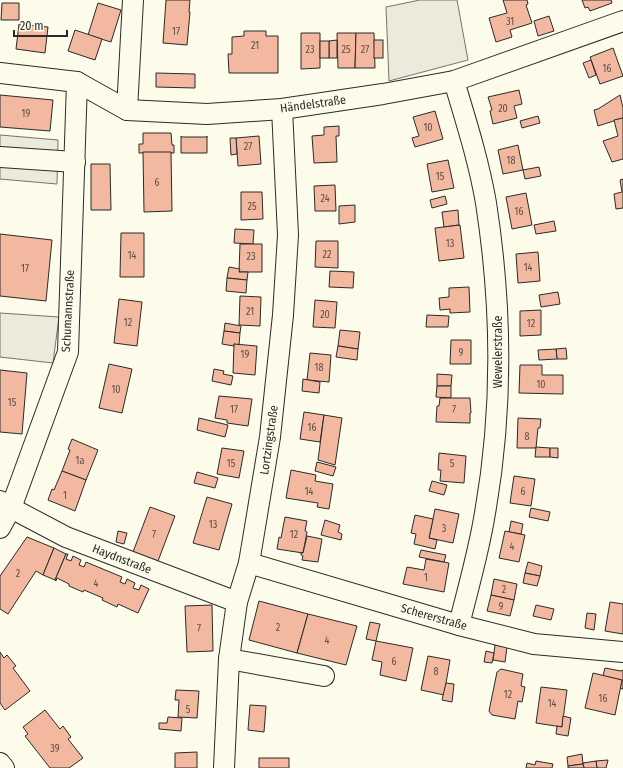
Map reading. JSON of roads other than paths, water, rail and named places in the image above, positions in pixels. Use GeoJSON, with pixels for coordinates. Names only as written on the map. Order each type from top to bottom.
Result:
{"type":"FeatureCollection","features":[{"type":"Feature","properties":{"kind":"street"},"geometry":{"type":"LineString","coordinates":[[127,110],[133,0]]}},
{"type":"Feature","properties":{"kind":"street","name":"Händelstraße"},"geometry":{"type":"LineString","coordinates":[[0,73],[77,82],[127,110],[207,114],[282,109],[383,94],[454,81],[623,21]]}},
{"type":"Feature","properties":{"kind":"street","name":"Wewelerstraße"},"geometry":{"type":"LineString","coordinates":[[454,81],[473,147],[486,202],[497,295],[499,380],[494,446],[485,514],[459,625]]}},
{"type":"Feature","properties":{"kind":"street","name":"Schumannstraße"},"geometry":{"type":"LineString","coordinates":[[0,528],[6,505],[68,352],[77,82]]}},
{"type":"Feature","properties":{"kind":"street","name":"Lortzingstraße"},"geometry":{"type":"LineString","coordinates":[[224,768],[229,659],[237,602],[249,563],[270,438],[283,315],[288,235],[282,109]]}},
{"type":"Feature","properties":{"kind":"street"},"geometry":{"type":"LineString","coordinates":[[0,157],[75,162]]}},
{"type":"Feature","properties":{"kind":"street","name":"Haydnstraße"},"geometry":{"type":"LineString","coordinates":[[6,505],[66,537],[237,602]]}},
{"type":"Feature","properties":{"kind":"street","name":"Schererstraße"},"geometry":{"type":"LineString","coordinates":[[249,563],[459,625],[534,644],[623,652]]}},
{"type":"Feature","properties":{"kind":"street"},"geometry":{"type":"LineString","coordinates":[[229,659],[324,676]]}},
{"type":"Feature","properties":{"kind":"street"},"geometry":{"type":"LineString","coordinates":[[0,763],[4,768]]}}]}
